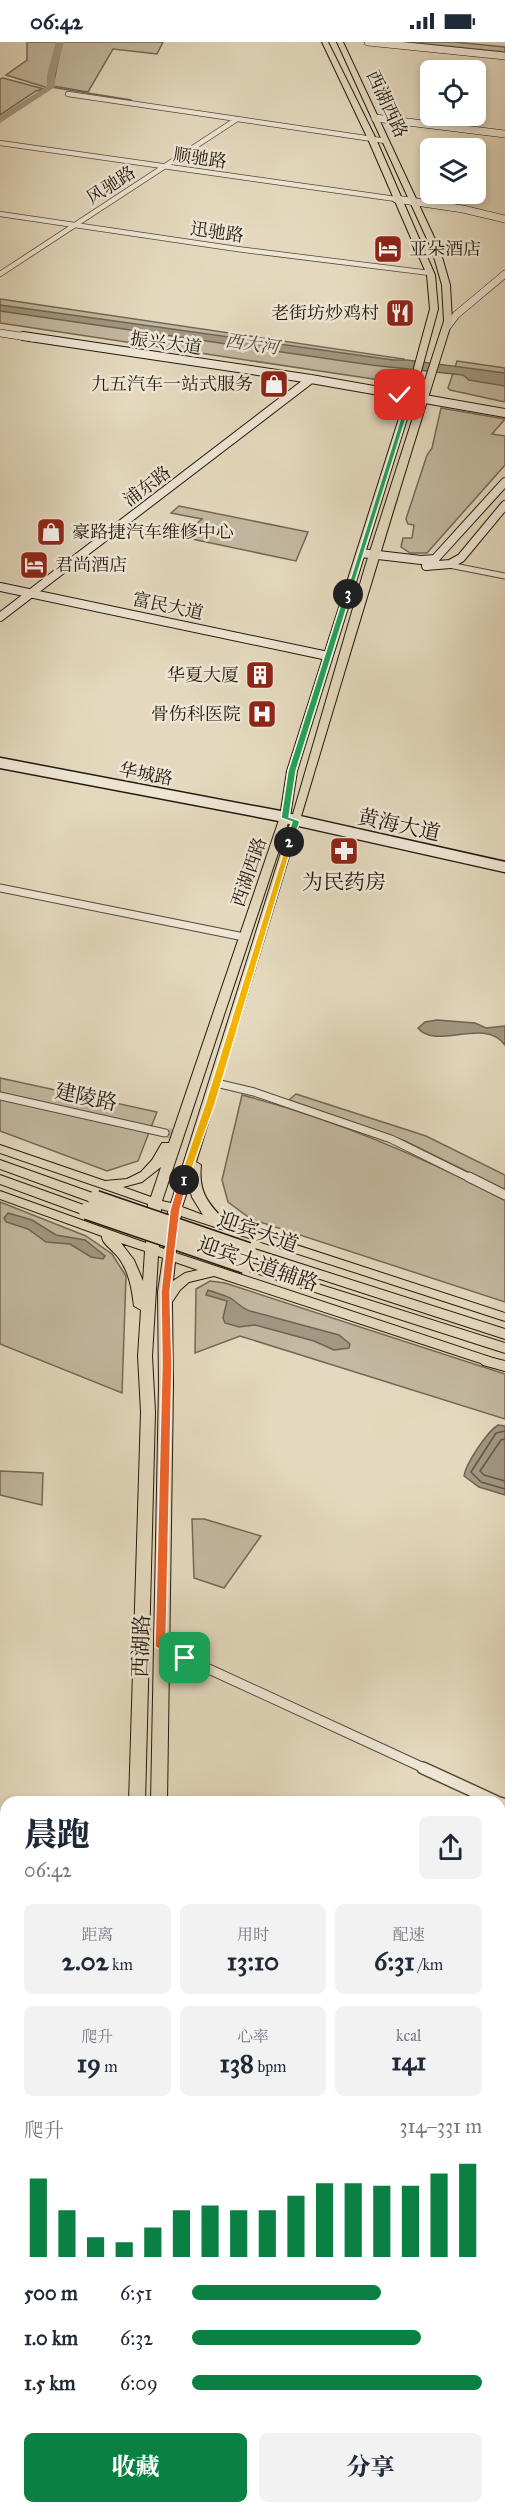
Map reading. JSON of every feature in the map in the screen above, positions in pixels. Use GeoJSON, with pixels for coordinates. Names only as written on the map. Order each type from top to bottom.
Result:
{"type":"FeatureCollection","features":[{"type":"Feature","properties":{"kind":"highway","name":"迎宾大道"},"geometry":{"type":"LineString","coordinates":[[0,1164],[92,1205]]}},
{"type":"Feature","properties":{"kind":"highway","name":"迎宾大道"},"geometry":{"type":"LineString","coordinates":[[0,1179],[92,1205],[505,1348]]}},
{"type":"Feature","properties":{"kind":"highway","name":"迎宾大道"},"geometry":{"type":"LineString","coordinates":[[247,1258],[505,1334]]}},
{"type":"Feature","properties":{"kind":"highway"},"geometry":{"type":"LineString","coordinates":[[488,1362],[505,1367]]}},
{"type":"Feature","properties":{"kind":"main road","name":"西湖西路"},"geometry":{"type":"LineString","coordinates":[[155,1203],[244,937],[290,816],[292,771],[417,374],[434,309],[430,273],[372,139],[325,42]]}},
{"type":"Feature","properties":{"kind":"main road","name":"西湖西路"},"geometry":{"type":"LineString","coordinates":[[175,1210],[216,1083],[290,816],[447,327],[449,309],[445,276],[416,203],[340,42]]}},
{"type":"Feature","properties":{"kind":"main road"},"geometry":{"type":"LineString","coordinates":[[368,42],[505,55]]}},
{"type":"Feature","properties":{"kind":"main road"},"geometry":{"type":"LineString","coordinates":[[393,42],[505,55]]}},
{"type":"Feature","properties":{"kind":"main road"},"geometry":{"type":"LineString","coordinates":[[376,120],[505,135]]}},
{"type":"Feature","properties":{"kind":"main road"},"geometry":{"type":"LineString","coordinates":[[397,201],[505,221]]}},
{"type":"Feature","properties":{"kind":"main road"},"geometry":{"type":"LineString","coordinates":[[447,327],[456,315],[505,274]]}},
{"type":"Feature","properties":{"kind":"main road","name":"振兴大道"},"geometry":{"type":"LineString","coordinates":[[0,327],[411,393],[505,413]]}},
{"type":"Feature","properties":{"kind":"main road","name":"振兴大道"},"geometry":{"type":"LineString","coordinates":[[0,333],[411,393]]}},
{"type":"Feature","properties":{"kind":"main road","name":"浦东路"},"geometry":{"type":"LineString","coordinates":[[0,617],[311,379]]}},
{"type":"Feature","properties":{"kind":"main road","name":"振兴大道"},"geometry":{"type":"LineString","coordinates":[[425,396],[505,407]]}},
{"type":"Feature","properties":{"kind":"main road"},"geometry":{"type":"LineString","coordinates":[[360,555],[415,560],[430,560],[440,556],[501,492],[505,482]]}},
{"type":"Feature","properties":{"kind":"main road"},"geometry":{"type":"LineString","coordinates":[[374,556],[424,565],[445,565],[461,558],[505,505]]}},
{"type":"Feature","properties":{"kind":"main road","name":"富民大道"},"geometry":{"type":"LineString","coordinates":[[0,587],[328,656]]}},
{"type":"Feature","properties":{"kind":"main road","name":"华城路"},"geometry":{"type":"LineString","coordinates":[[0,763],[290,816]]}},
{"type":"Feature","properties":{"kind":"main road","name":"黄海大道"},"geometry":{"type":"LineString","coordinates":[[290,816],[505,859]]}},
{"type":"Feature","properties":{"kind":"main road","name":"黄海大道"},"geometry":{"type":"LineString","coordinates":[[290,816],[505,867]]}},
{"type":"Feature","properties":{"kind":"main road"},"geometry":{"type":"LineString","coordinates":[[88,1180],[115,1184],[146,1176],[154,1168],[194,1084]]}},
{"type":"Feature","properties":{"kind":"main road"},"geometry":{"type":"LineString","coordinates":[[208,1110],[192,1174],[202,1202],[218,1222],[273,1243]]}},
{"type":"Feature","properties":{"kind":"main road","name":"迎宾大道辅路"},"geometry":{"type":"LineString","coordinates":[[0,1149],[273,1243],[505,1317]]}},
{"type":"Feature","properties":{"kind":"main road","name":"迎宾大道辅路"},"geometry":{"type":"LineString","coordinates":[[0,1194],[261,1288],[488,1362]]}},
{"type":"Feature","properties":{"kind":"main road","name":"西湖路"},"geometry":{"type":"LineString","coordinates":[[136,1796],[148,1412],[145,1356],[155,1203]]}},
{"type":"Feature","properties":{"kind":"main road","name":"西湖路"},"geometry":{"type":"LineString","coordinates":[[161,1796],[159,1761],[167,1364],[165,1292],[175,1210]]}},
{"type":"Feature","properties":{"kind":"main road"},"geometry":{"type":"LineString","coordinates":[[73,1221],[117,1244],[131,1265],[140,1285],[145,1356]]}},
{"type":"Feature","properties":{"kind":"main road"},"geometry":{"type":"LineString","coordinates":[[167,1364],[168,1297],[175,1285],[189,1275],[201,1273],[261,1288]]}},
{"type":"Feature","properties":{"kind":"main road"},"geometry":{"type":"LineString","coordinates":[[132,1796],[138,1755]]}},
{"type":"Feature","properties":{"kind":"street"},"geometry":{"type":"LineString","coordinates":[[68,94],[386,141]]}},
{"type":"Feature","properties":{"kind":"street","name":"风驰路"},"geometry":{"type":"LineString","coordinates":[[0,274],[237,119]]}},
{"type":"Feature","properties":{"kind":"street","name":"顺驰路"},"geometry":{"type":"LineString","coordinates":[[0,143],[397,201]]}},
{"type":"Feature","properties":{"kind":"street","name":"迅驰路"},"geometry":{"type":"LineString","coordinates":[[0,214],[237,249],[430,273]]}},
{"type":"Feature","properties":{"kind":"street"},"geometry":{"type":"LineString","coordinates":[[415,560],[505,576]]}},
{"type":"Feature","properties":{"kind":"street"},"geometry":{"type":"LineString","coordinates":[[0,888],[244,937]]}},
{"type":"Feature","properties":{"kind":"street"},"geometry":{"type":"LineString","coordinates":[[216,1083],[254,1092],[391,1139],[505,1195]]}},
{"type":"Feature","properties":{"kind":"street","name":"建陵路"},"geometry":{"type":"LineString","coordinates":[[0,1096],[170,1134]]}},
{"type":"Feature","properties":{"kind":"street"},"geometry":{"type":"LineString","coordinates":[[161,1647],[485,1796]]}},
{"type":"Feature","properties":{"kind":"shaded area"},"geometry":{"type":"Polygon","coordinates":[[[27,42],[57,42],[48,88],[6,75],[27,60],[27,42]]]}},
{"type":"Feature","properties":{"kind":"shaded area"},"geometry":{"type":"Polygon","coordinates":[[[62,42],[163,42],[157,54],[113,49],[88,92],[53,86],[62,42]]]}},
{"type":"Feature","properties":{"kind":"shaded area"},"geometry":{"type":"Polygon","coordinates":[[[407,42],[454,42],[505,47],[505,52],[407,42]]]}},
{"type":"Feature","properties":{"kind":"shaded area"},"geometry":{"type":"Polygon","coordinates":[[[0,79],[44,89],[36,91],[0,115],[0,79]]]}},
{"type":"Feature","properties":{"kind":"shaded area"},"geometry":{"type":"Polygon","coordinates":[[[0,299],[404,359],[398,381],[393,382],[0,323],[0,299]]]}},
{"type":"Feature","properties":{"kind":"shaded area"},"geometry":{"type":"Polygon","coordinates":[[[457,361],[505,368],[505,402],[450,390],[448,388],[457,361]]]}},
{"type":"Feature","properties":{"kind":"shaded area"},"geometry":{"type":"Polygon","coordinates":[[[441,408],[505,419],[492,434],[505,436],[505,465],[427,553],[410,553],[401,547],[403,538],[412,538],[414,525],[408,524],[406,519],[427,455],[432,448],[441,408]]]}},
{"type":"Feature","properties":{"kind":"shaded area"},"geometry":{"type":"Polygon","coordinates":[[[179,506],[308,532],[296,561],[173,535],[181,529],[174,527],[178,524],[193,527],[202,519],[171,513],[179,506]]]}},
{"type":"Feature","properties":{"kind":"shaded area"},"geometry":{"type":"Polygon","coordinates":[[[0,1078],[157,1112],[138,1161],[107,1171],[0,1131],[0,1078]]]}},
{"type":"Feature","properties":{"kind":"shaded area"},"geometry":{"type":"Polygon","coordinates":[[[296,1094],[426,1136],[505,1175],[505,1190],[405,1141],[289,1100],[296,1094]]]}},
{"type":"Feature","properties":{"kind":"shaded area"},"geometry":{"type":"Polygon","coordinates":[[[242,1095],[310,1115],[377,1140],[441,1168],[505,1200],[505,1302],[251,1219],[228,1202],[222,1180],[242,1095]]]}},
{"type":"Feature","properties":{"kind":"shaded area"},"geometry":{"type":"Polygon","coordinates":[[[0,1202],[86,1236],[112,1254],[126,1276],[122,1393],[0,1344],[0,1202]]]}},
{"type":"Feature","properties":{"kind":"shaded area"},"geometry":{"type":"Polygon","coordinates":[[[210,1281],[225,1283],[505,1374],[505,1419],[240,1336],[195,1353],[196,1289],[210,1281]]]}},
{"type":"Feature","properties":{"kind":"shaded area"},"geometry":{"type":"Polygon","coordinates":[[[0,1471],[43,1473],[42,1505],[0,1495],[0,1471]]]}},
{"type":"Feature","properties":{"kind":"shaded area"},"geometry":{"type":"Polygon","coordinates":[[[192,1519],[204,1519],[261,1536],[224,1588],[194,1578],[192,1519]]]}},
{"type":"Feature","properties":{"kind":"water","name":"西大河"},"geometry":{"type":"Polygon","coordinates":[[[0,305],[393,360],[505,373],[505,386],[469,380],[463,375],[371,365],[0,311],[0,305]]]}},
{"type":"Feature","properties":{"kind":"water"},"geometry":{"type":"Polygon","coordinates":[[[437,1020],[475,1023],[486,1028],[505,1026],[505,1045],[496,1037],[485,1033],[436,1036],[426,1034],[418,1028],[425,1022],[437,1020]]]}},
{"type":"Feature","properties":{"kind":"water"},"geometry":{"type":"Polygon","coordinates":[[[8,1213],[32,1220],[56,1235],[85,1240],[105,1256],[103,1259],[91,1257],[70,1244],[46,1242],[28,1229],[6,1222],[4,1218],[8,1213]]]}},
{"type":"Feature","properties":{"kind":"water"},"geometry":{"type":"Polygon","coordinates":[[[208,1290],[230,1298],[250,1311],[339,1335],[350,1344],[349,1348],[334,1350],[314,1341],[255,1325],[239,1327],[225,1323],[223,1318],[227,1301],[206,1295],[208,1290]]]}},
{"type":"Feature","properties":{"kind":"water"},"geometry":{"type":"Polygon","coordinates":[[[498,1425],[505,1426],[505,1495],[479,1487],[464,1476],[478,1448],[498,1425]]]}},
{"type":"Feature","properties":{"kind":"waterway"},"geometry":{"type":"LineString","coordinates":[[0,120],[51,87],[51,75],[60,42]]}},
{"type":"Feature","properties":{"kind":"waterway"},"geometry":{"type":"LineString","coordinates":[[51,87],[131,100]]}},
{"type":"Feature","properties":{"kind":"tunnel"},"geometry":{"type":"LineString","coordinates":[[170,1139],[174,1130]]}},
{"type":"Feature","properties":{"kind":"place","name":"亚朵酒店"},"geometry":{"type":"Point","coordinates":[388,249]}},
{"type":"Feature","properties":{"kind":"place","name":"老街坊炒鸡村"},"geometry":{"type":"Point","coordinates":[400,313]}},
{"type":"Feature","properties":{"kind":"place","name":"九五汽车一站式服务"},"geometry":{"type":"Point","coordinates":[274,384]}},
{"type":"Feature","properties":{"kind":"place","name":"豪路捷汽车维修中心"},"geometry":{"type":"Point","coordinates":[51,532]}},
{"type":"Feature","properties":{"kind":"place","name":"君尚酒店"},"geometry":{"type":"Point","coordinates":[34,565]}},
{"type":"Feature","properties":{"kind":"place","name":"华夏大厦"},"geometry":{"type":"Point","coordinates":[260,675]}},
{"type":"Feature","properties":{"kind":"place","name":"骨伤科医院"},"geometry":{"type":"Point","coordinates":[262,714]}},
{"type":"Feature","properties":{"kind":"place","name":"为民药房"},"geometry":{"type":"Point","coordinates":[344,851]}},
{"type":"Feature","properties":{"kind":"route"},"geometry":{"type":"LineString","coordinates":[[185,1658],[161,1647],[164,1418],[167,1364],[165,1292],[175,1210],[210,1104],[296,821],[285,818],[292,771],[410,396],[400,395]]}}]}
